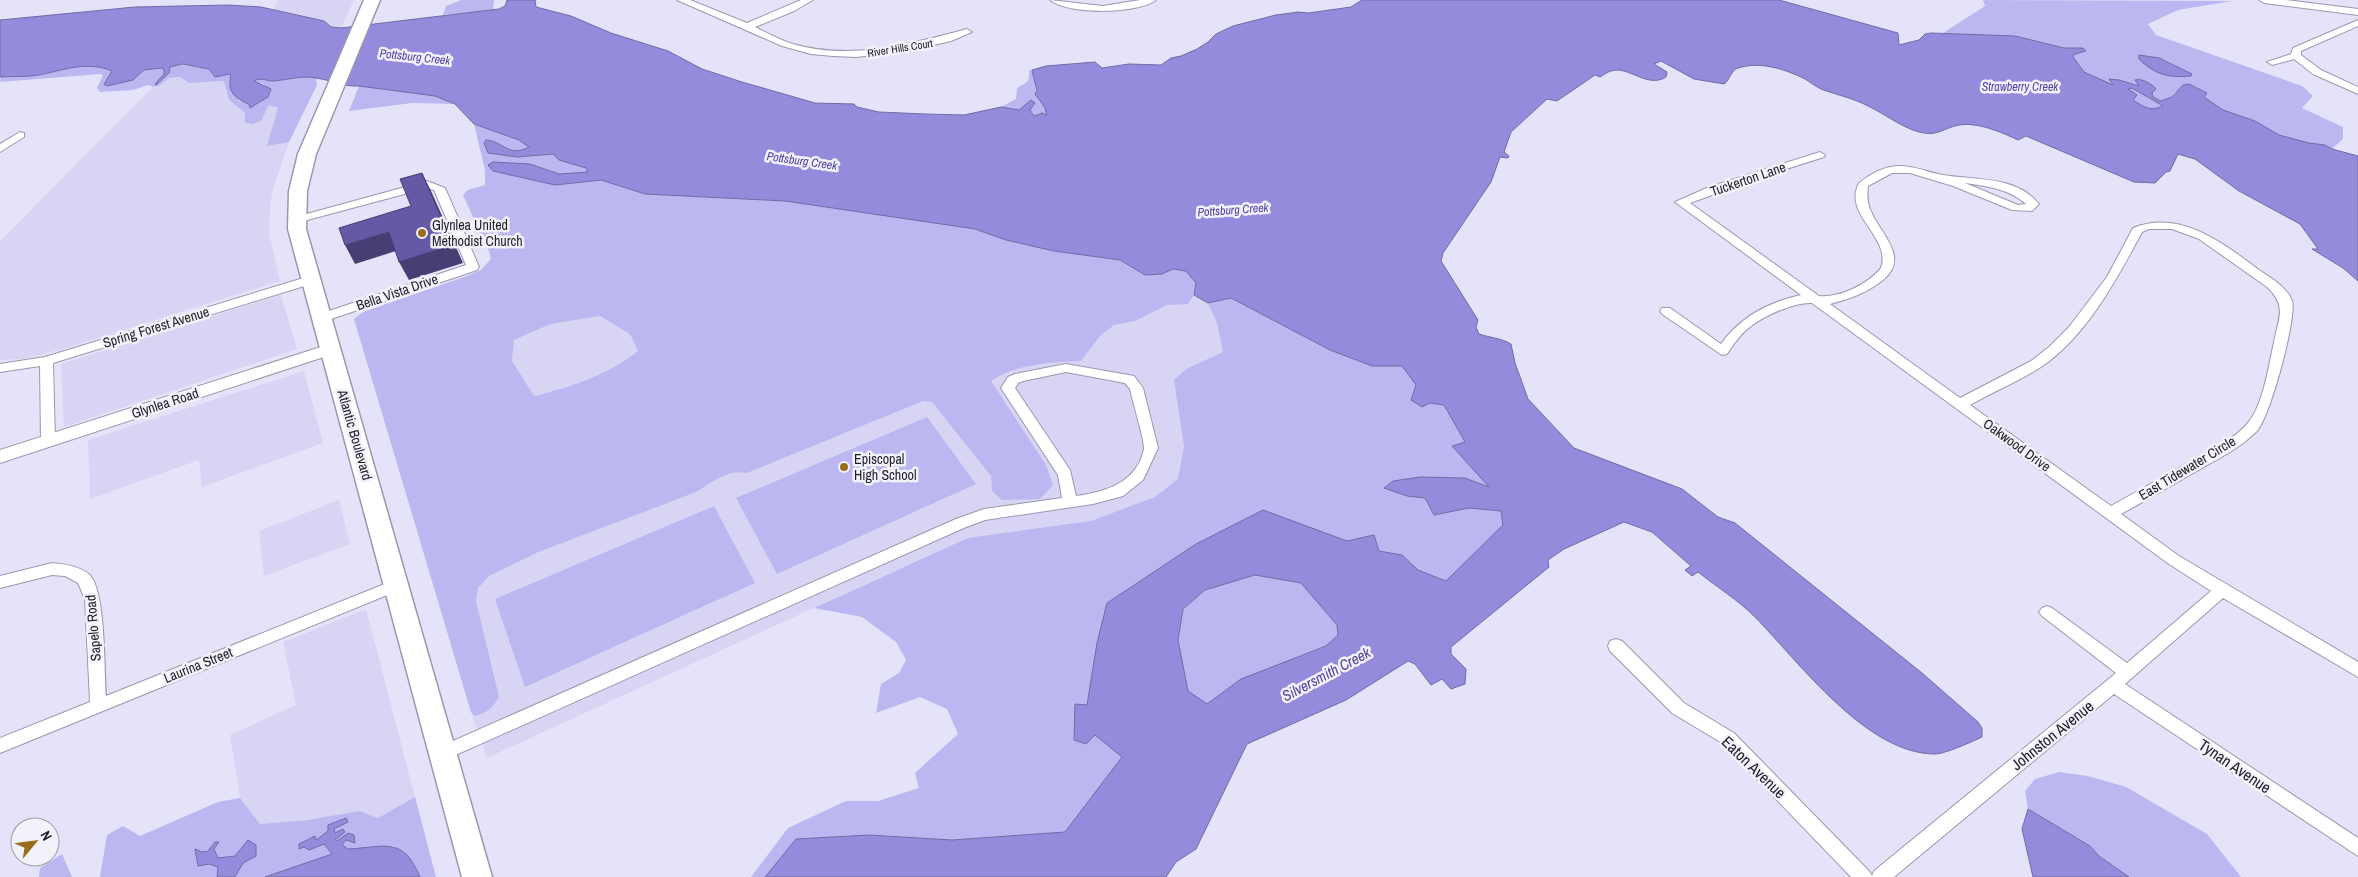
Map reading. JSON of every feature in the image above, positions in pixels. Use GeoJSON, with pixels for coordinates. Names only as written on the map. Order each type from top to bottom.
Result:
{"type":"FeatureCollection","features":[{"type":"Feature","properties":{"kind":"main road","name":"Atlantic Boulevard"},"geometry":{"type":"LineString","coordinates":[[372,0],[299,179],[296,220],[301,250],[397,585],[477,877]]}},
{"type":"Feature","properties":{"kind":"street","name":"River Hills Court"},"geometry":{"type":"LineString","coordinates":[[682,0],[791,46],[858,54],[931,44],[968,32]]}},
{"type":"Feature","properties":{"kind":"street"},"geometry":{"type":"LineString","coordinates":[[746,27],[791,10],[808,0]]}},
{"type":"Feature","properties":{"kind":"street"},"geometry":{"type":"LineString","coordinates":[[1058,1],[1086,8],[1106,9],[1120,8],[1151,0]]}},
{"type":"Feature","properties":{"kind":"street"},"geometry":{"type":"LineString","coordinates":[[2264,0],[2358,12]]}},
{"type":"Feature","properties":{"kind":"street"},"geometry":{"type":"LineString","coordinates":[[2296,56],[2296,50],[2358,23]]}},
{"type":"Feature","properties":{"kind":"street"},"geometry":{"type":"LineString","coordinates":[[2272,62],[2296,56]]}},
{"type":"Feature","properties":{"kind":"street"},"geometry":{"type":"LineString","coordinates":[[2296,56],[2317,72],[2358,91]]}},
{"type":"Feature","properties":{"kind":"street"},"geometry":{"type":"LineString","coordinates":[[0,148],[20,135]]}},
{"type":"Feature","properties":{"kind":"street","name":"Tuckerton Lane"},"geometry":{"type":"LineString","coordinates":[[1685,206],[1681,202],[1683,200],[1708,193],[1713,189],[1748,177],[1820,155]]}},
{"type":"Feature","properties":{"kind":"street"},"geometry":{"type":"LineString","coordinates":[[1666,311],[1722,351],[1742,326],[1752,319],[1802,299],[1829,301],[1867,286],[1883,276],[1889,262],[1885,247],[1863,207],[1860,194],[1863,185],[1884,172],[1898,170],[1916,171],[2016,208],[2028,209],[2033,204],[2016,193],[1984,182],[1934,177]]}},
{"type":"Feature","properties":{"kind":"street"},"geometry":{"type":"LineString","coordinates":[[296,220],[426,184],[440,188],[473,267]]}},
{"type":"Feature","properties":{"kind":"street","name":"Oakwood Drive"},"geometry":{"type":"LineString","coordinates":[[1685,206],[2174,560],[2358,670]]}},
{"type":"Feature","properties":{"kind":"street","name":"East Tidewater Circle"},"geometry":{"type":"LineString","coordinates":[[1960,404],[2036,364],[2054,350],[2112,278],[2137,230],[2148,226],[2172,226],[2203,236],[2228,252],[2271,284],[2282,294],[2286,302],[2286,312],[2275,367],[2264,405],[2253,427],[2229,446],[2111,513]]}},
{"type":"Feature","properties":{"kind":"street","name":"Bella Vista Drive"},"geometry":{"type":"LineString","coordinates":[[320,318],[473,267]]}},
{"type":"Feature","properties":{"kind":"street","name":"Spring Forest Avenue"},"geometry":{"type":"LineString","coordinates":[[0,368],[46,361],[310,280]]}},
{"type":"Feature","properties":{"kind":"street","name":"Glynlea Road"},"geometry":{"type":"LineString","coordinates":[[0,457],[330,348]]}},
{"type":"Feature","properties":{"kind":"street"},"geometry":{"type":"LineString","coordinates":[[46,361],[48,441]]}},
{"type":"Feature","properties":{"kind":"street"},"geometry":{"type":"LineString","coordinates":[[443,753],[961,523],[984,515],[1093,499],[1118,492],[1138,476],[1151,448],[1136,388],[1129,379],[1066,368],[1020,377],[1014,380],[1008,388],[1065,474],[1070,502]]}},
{"type":"Feature","properties":{"kind":"street","name":"Sapelo Road"},"geometry":{"type":"LineString","coordinates":[[0,582],[52,569],[67,570],[84,578],[93,599],[98,706]]}},
{"type":"Feature","properties":{"kind":"street","name":"Laurina Street"},"geometry":{"type":"LineString","coordinates":[[0,746],[397,585]]}},
{"type":"Feature","properties":{"kind":"street","name":"Johnston Avenue"},"geometry":{"type":"LineString","coordinates":[[1880,877],[2113,685],[2222,590]]}},
{"type":"Feature","properties":{"kind":"street"},"geometry":{"type":"LineString","coordinates":[[2047,612],[2127,672]]}},
{"type":"Feature","properties":{"kind":"street","name":"Eaton Avenue"},"geometry":{"type":"LineString","coordinates":[[1616,646],[1678,708],[1728,738],[1864,877]]}},
{"type":"Feature","properties":{"kind":"street","name":"Tynan Avenue"},"geometry":{"type":"LineString","coordinates":[[2113,685],[2358,848]]}},
{"type":"Feature","properties":{"kind":"shaded area"},"geometry":{"type":"Polygon","coordinates":[[[279,0],[354,0],[341,28],[331,27],[324,21],[273,10],[279,0]]]}},
{"type":"Feature","properties":{"kind":"shaded area"},"geometry":{"type":"Polygon","coordinates":[[[461,0],[494,0],[493,10],[443,15],[446,6],[461,0]]]}},
{"type":"Feature","properties":{"kind":"shaded area"},"geometry":{"type":"Polygon","coordinates":[[[1983,0],[2232,1],[2178,10],[2148,24],[2156,35],[2302,86],[2313,96],[2302,108],[2343,127],[2343,139],[2332,149],[2358,156],[2295,143],[2175,92],[2172,97],[2161,101],[2153,97],[2152,93],[2136,83],[2145,89],[2148,98],[2163,106],[2156,110],[2150,110],[1943,33],[1985,6],[1983,0]],[[2139,56],[2184,77],[2191,76],[2192,74],[2159,58],[2139,56]]]}},
{"type":"Feature","properties":{"kind":"shaded area"},"geometry":{"type":"Polygon","coordinates":[[[175,64],[209,69],[215,77],[230,74],[239,101],[250,104],[250,107],[262,102],[264,84],[253,81],[255,79],[270,81],[300,76],[316,78],[317,85],[289,142],[267,146],[278,107],[268,106],[262,120],[253,124],[245,123],[245,113],[229,100],[224,81],[189,83],[180,77],[169,78],[159,86],[153,87],[148,85],[133,90],[100,92],[97,88],[103,75],[100,74],[0,82],[1,76],[28,77],[82,66],[112,71],[104,83],[133,80],[144,70],[164,69],[164,75],[155,83],[156,85],[169,73],[170,67],[175,64]]]}},
{"type":"Feature","properties":{"kind":"shaded area"},"geometry":{"type":"Polygon","coordinates":[[[1032,70],[1038,100],[1048,115],[1039,113],[1034,116],[1030,110],[1033,105],[1029,103],[1019,110],[1001,107],[1016,99],[1017,88],[1027,82],[1029,71],[1032,70]]]}},
{"type":"Feature","properties":{"kind":"shaded area"},"geometry":{"type":"Polygon","coordinates":[[[180,77],[189,83],[224,81],[229,100],[245,113],[262,120],[268,106],[278,107],[267,146],[289,142],[272,192],[270,213],[269,233],[280,281],[63,349],[23,359],[0,360],[0,241],[153,87],[159,86],[169,78],[180,77]]]}},
{"type":"Feature","properties":{"kind":"shaded area"},"geometry":{"type":"Polygon","coordinates":[[[359,86],[435,96],[455,104],[412,103],[349,111],[359,86]]]}},
{"type":"Feature","properties":{"kind":"shaded area"},"geometry":{"type":"Polygon","coordinates":[[[474,124],[500,132],[527,144],[529,147],[516,150],[487,140],[517,157],[553,154],[559,160],[586,168],[588,172],[559,174],[530,164],[517,177],[537,179],[555,185],[601,180],[645,194],[785,201],[975,229],[1006,240],[1054,251],[1120,260],[1145,275],[1162,274],[1173,269],[1186,271],[1196,283],[1194,295],[1188,304],[1167,305],[1135,321],[1114,325],[1100,336],[1081,361],[1047,363],[1023,367],[991,381],[1046,465],[1053,485],[1040,499],[1002,500],[992,491],[991,476],[932,402],[923,401],[747,473],[740,472],[727,475],[696,492],[536,553],[489,576],[478,588],[476,601],[499,697],[490,709],[475,716],[471,712],[354,319],[363,312],[481,270],[491,259],[463,195],[468,190],[485,185],[485,170],[474,124]],[[600,316],[550,324],[514,340],[512,361],[534,396],[589,379],[615,367],[638,351],[630,334],[600,316]]]}},
{"type":"Feature","properties":{"kind":"shaded area","name":"Episcopal High School"},"geometry":{"type":"Polygon","coordinates":[[[468,190],[1231,298],[1282,486],[890,573],[487,758],[471,712],[354,319],[363,312],[481,270],[491,259],[463,195],[468,190]]]}},
{"type":"Feature","properties":{"kind":"shaded area"},"geometry":{"type":"Polygon","coordinates":[[[281,295],[297,349],[64,427],[61,364],[281,295]]]}},
{"type":"Feature","properties":{"kind":"shaded area"},"geometry":{"type":"Polygon","coordinates":[[[1231,298],[1330,350],[1372,366],[1402,366],[1430,403],[1444,405],[1465,442],[1453,446],[1490,487],[1465,478],[1420,477],[1393,481],[1407,496],[1425,498],[1434,515],[1469,508],[1502,511],[1503,525],[1446,581],[1418,570],[1402,555],[1379,551],[1374,536],[1347,541],[1263,510],[1196,544],[1107,603],[1087,706],[1075,705],[1095,734],[1122,757],[1065,832],[952,840],[869,835],[796,839],[765,877],[751,877],[788,828],[846,801],[878,801],[919,788],[915,773],[958,734],[947,709],[920,697],[876,713],[881,684],[899,673],[906,660],[896,642],[862,617],[814,608],[968,538],[1091,521],[1155,497],[1178,479],[1184,446],[1174,380],[1186,369],[1223,352],[1217,323],[1208,303],[1231,298]]]}},
{"type":"Feature","properties":{"kind":"shaded area"},"geometry":{"type":"Polygon","coordinates":[[[304,371],[323,443],[202,487],[199,460],[90,499],[88,440],[304,371]]]}},
{"type":"Feature","properties":{"kind":"shaded area"},"geometry":{"type":"Polygon","coordinates":[[[927,417],[976,484],[777,574],[736,498],[927,417]]]}},
{"type":"Feature","properties":{"kind":"shaded area"},"geometry":{"type":"Polygon","coordinates":[[[339,500],[350,544],[264,576],[259,531],[339,500]]]}},
{"type":"Feature","properties":{"kind":"shaded area"},"geometry":{"type":"Polygon","coordinates":[[[714,506],[755,583],[525,687],[495,599],[714,506]]]}},
{"type":"Feature","properties":{"kind":"shaded area"},"geometry":{"type":"Polygon","coordinates":[[[1255,575],[1301,583],[1337,625],[1338,635],[1326,646],[1241,679],[1207,704],[1188,692],[1178,640],[1183,609],[1205,590],[1255,575]]]}},
{"type":"Feature","properties":{"kind":"shaded area"},"geometry":{"type":"Polygon","coordinates":[[[366,609],[415,797],[378,818],[360,811],[307,820],[260,824],[240,798],[230,735],[296,705],[283,642],[366,609]]]}},
{"type":"Feature","properties":{"kind":"shaded area"},"geometry":{"type":"Polygon","coordinates":[[[2059,772],[2088,776],[2126,787],[2207,834],[2241,877],[2129,877],[2099,856],[2090,846],[2028,809],[2025,791],[2035,779],[2059,772]]]}},
{"type":"Feature","properties":{"kind":"shaded area"},"geometry":{"type":"Polygon","coordinates":[[[415,797],[436,877],[420,877],[414,863],[394,846],[348,849],[342,845],[347,840],[352,842],[354,835],[337,841],[334,829],[348,822],[346,818],[315,840],[315,837],[304,847],[324,844],[333,854],[265,877],[235,877],[243,863],[235,856],[218,858],[214,849],[219,842],[215,842],[209,850],[202,852],[195,850],[198,865],[209,863],[219,868],[217,877],[100,877],[107,835],[123,826],[140,836],[218,802],[240,798],[260,824],[307,820],[360,811],[378,818],[415,797]]]}},
{"type":"Feature","properties":{"kind":"shaded area"},"geometry":{"type":"Polygon","coordinates":[[[62,854],[72,877],[39,877],[42,867],[60,867],[60,855],[62,854]]]}},
{"type":"Feature","properties":{"kind":"water"},"geometry":{"type":"Polygon","coordinates":[[[507,0],[535,0],[536,7],[571,16],[611,33],[668,51],[702,69],[815,103],[854,104],[857,107],[879,112],[964,115],[1001,107],[1019,110],[1031,100],[1035,103],[1030,110],[1034,116],[1042,113],[1047,115],[1045,108],[1035,94],[1037,91],[1032,70],[1046,66],[1095,62],[1102,68],[1129,64],[1161,65],[1171,58],[1197,49],[1216,34],[1233,26],[1276,15],[1351,7],[1362,0],[1779,0],[1898,33],[1899,45],[1919,40],[1925,34],[1931,33],[2015,36],[2064,48],[2083,48],[2086,51],[2075,54],[2073,57],[2084,72],[2113,85],[2109,79],[2139,86],[2135,80],[2144,81],[2156,89],[2152,93],[2153,97],[2161,101],[2172,97],[2183,85],[2189,84],[2207,93],[2204,97],[2223,110],[2255,121],[2279,135],[2325,145],[2332,149],[2358,156],[2358,281],[2343,268],[2312,249],[2318,249],[2300,224],[2239,191],[2195,159],[2178,154],[2170,171],[2166,172],[2155,183],[2134,182],[2026,136],[2018,140],[1989,128],[1966,124],[1953,126],[1936,133],[1919,132],[1862,103],[1821,89],[1797,75],[1772,67],[1755,65],[1738,68],[1724,84],[1694,79],[1661,61],[1654,64],[1667,72],[1666,77],[1659,80],[1645,79],[1617,70],[1610,71],[1600,77],[1595,75],[1557,101],[1547,99],[1511,132],[1504,152],[1509,156],[1508,158],[1500,157],[1491,182],[1443,253],[1441,261],[1478,320],[1476,327],[1479,334],[1511,344],[1515,363],[1528,399],[1574,448],[1682,489],[1718,517],[1735,523],[1922,673],[1978,722],[1982,728],[1982,737],[1952,750],[1936,754],[1910,750],[1885,739],[1860,723],[1836,703],[1742,605],[1698,572],[1692,576],[1685,570],[1691,566],[1652,532],[1624,522],[1564,549],[1548,560],[1549,567],[1451,647],[1451,654],[1466,669],[1465,684],[1451,689],[1442,679],[1431,685],[1415,664],[1408,661],[1346,700],[1247,744],[1196,849],[1176,862],[1166,877],[765,877],[796,839],[869,835],[952,840],[1065,832],[1122,757],[1095,735],[1086,744],[1074,740],[1075,704],[1087,705],[1097,643],[1107,603],[1196,544],[1263,510],[1347,541],[1374,535],[1379,551],[1402,555],[1418,570],[1446,581],[1503,525],[1501,511],[1469,508],[1434,515],[1425,498],[1407,496],[1384,488],[1393,481],[1420,477],[1465,478],[1489,487],[1452,446],[1465,442],[1444,405],[1430,403],[1422,407],[1411,400],[1416,385],[1402,366],[1372,366],[1330,350],[1231,298],[1208,303],[1194,295],[1196,283],[1186,271],[1173,269],[1162,274],[1145,275],[1120,260],[1054,251],[1006,240],[975,229],[785,201],[645,194],[601,180],[555,185],[493,171],[488,165],[493,162],[530,164],[559,174],[588,172],[586,168],[559,160],[553,154],[517,157],[488,153],[484,143],[486,140],[516,151],[529,147],[519,140],[474,124],[455,104],[435,96],[348,85],[310,77],[273,81],[259,79],[254,81],[271,89],[268,97],[250,108],[249,104],[233,94],[230,87],[230,74],[215,77],[209,69],[182,64],[170,67],[169,73],[156,85],[164,74],[164,69],[144,70],[133,80],[107,86],[104,84],[112,71],[91,66],[31,76],[0,77],[0,20],[135,7],[228,5],[261,7],[324,21],[331,27],[341,28],[499,9],[505,6],[507,0]],[[2132,88],[2128,89],[2137,95],[2133,100],[2140,105],[2151,109],[2163,106],[2132,88]],[[1255,575],[1205,590],[1183,609],[1178,640],[1188,691],[1207,704],[1241,679],[1326,646],[1338,635],[1337,625],[1301,583],[1255,575]]]}},
{"type":"Feature","properties":{"kind":"water"},"geometry":{"type":"Polygon","coordinates":[[[2139,55],[2159,58],[2192,74],[2191,76],[2169,76],[2157,72],[2139,59],[2139,55]]]}},
{"type":"Feature","properties":{"kind":"water"},"geometry":{"type":"Polygon","coordinates":[[[2028,809],[2090,846],[2099,856],[2129,877],[2033,877],[2022,829],[2028,809]]]}},
{"type":"Feature","properties":{"kind":"water"},"geometry":{"type":"Polygon","coordinates":[[[346,818],[348,822],[334,829],[335,833],[343,829],[345,832],[335,840],[337,841],[348,833],[354,835],[355,843],[346,840],[342,845],[348,849],[383,846],[400,850],[414,864],[420,877],[265,877],[332,854],[324,844],[309,850],[304,847],[299,849],[299,844],[315,836],[316,840],[328,831],[328,825],[346,818]]]}},
{"type":"Feature","properties":{"kind":"water"},"geometry":{"type":"Polygon","coordinates":[[[248,840],[256,845],[256,856],[243,863],[235,877],[217,877],[218,867],[209,864],[198,866],[195,849],[202,852],[208,851],[215,842],[219,842],[214,849],[218,858],[235,856],[248,840]]]}},
{"type":"Feature","properties":{"kind":"building"},"geometry":{"type":"Polygon","coordinates":[[[422,173],[453,245],[399,262],[389,232],[345,245],[339,228],[411,206],[400,179],[422,173]]]}},
{"type":"Feature","properties":{"kind":"place","name":"Glynlea United Methodist Church"},"geometry":{"type":"Point","coordinates":[422,233]}},
{"type":"Feature","properties":{"kind":"place","name":"Episcopal High School"},"geometry":{"type":"Point","coordinates":[844,467]}},
{"type":"Feature","properties":{"kind":"water label","name":"Pottsburg Creek"},"geometry":{"type":"Point","coordinates":[415,57]}},
{"type":"Feature","properties":{"kind":"water label","name":"Strawberry Creek"},"geometry":{"type":"Point","coordinates":[2020,87]}},
{"type":"Feature","properties":{"kind":"water label","name":"Pottsburg Creek"},"geometry":{"type":"Point","coordinates":[802,161]}},
{"type":"Feature","properties":{"kind":"water label","name":"Pottsburg Creek"},"geometry":{"type":"Point","coordinates":[1233,210]}},
{"type":"Feature","properties":{"kind":"water label","name":"Silversmith Creek"},"geometry":{"type":"Point","coordinates":[1326,674]}}]}
